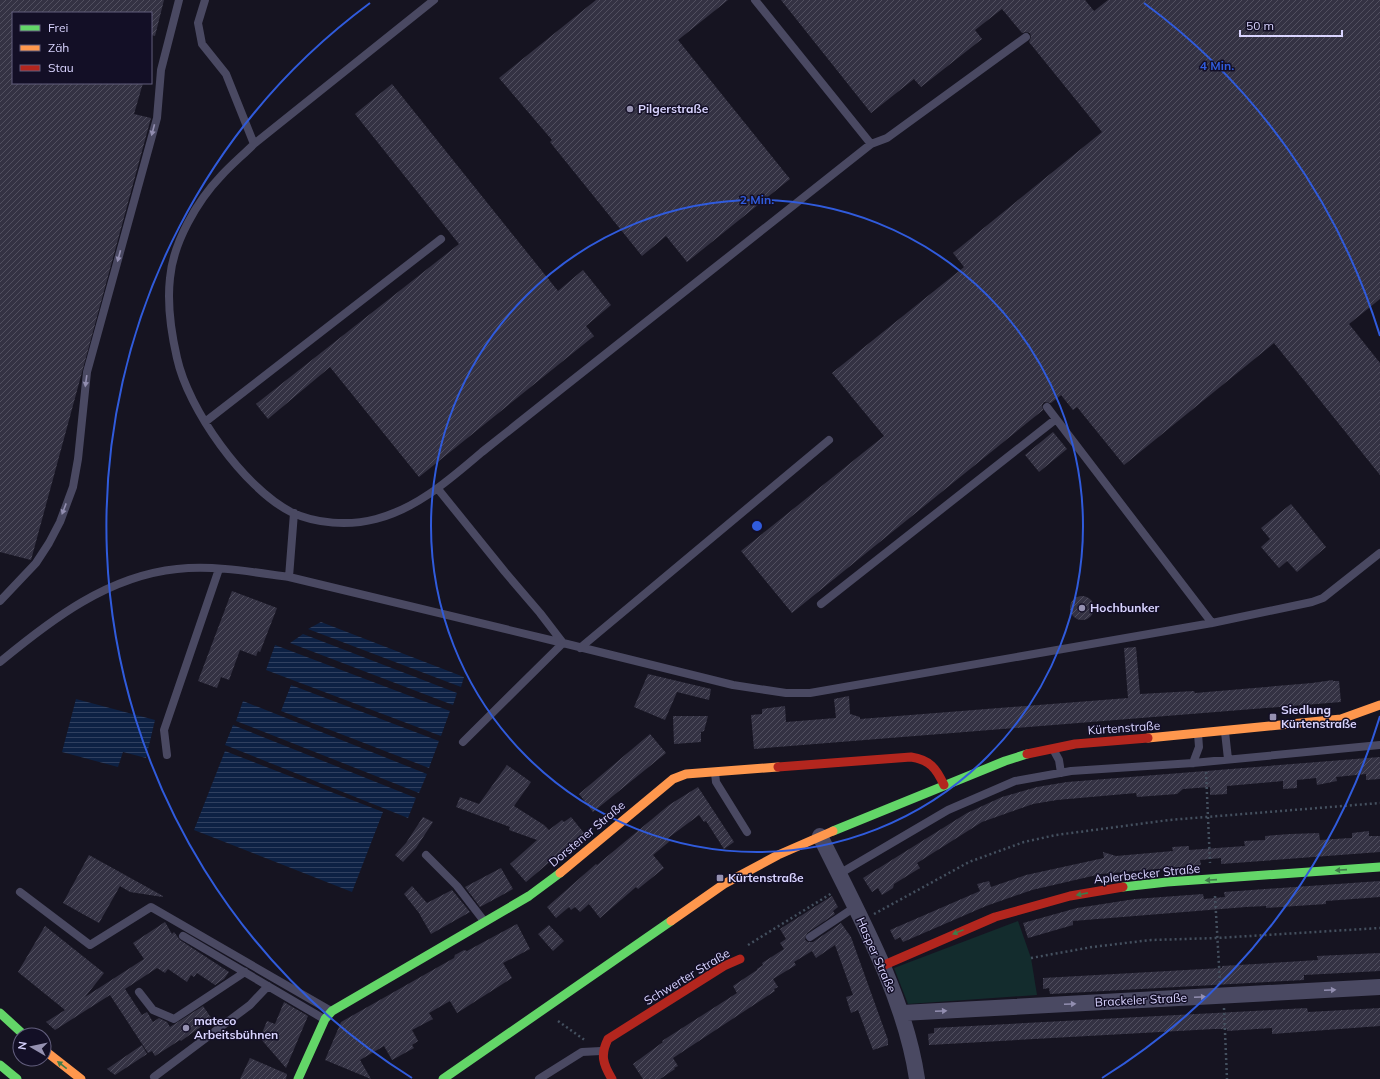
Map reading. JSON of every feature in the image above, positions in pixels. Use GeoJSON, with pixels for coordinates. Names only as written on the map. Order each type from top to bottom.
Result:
{"type":"FeatureCollection","features":[{"type":"Feature","properties":{"kind":"main road","name":"Kürtenstraße"},"geometry":{"type":"LineString","coordinates":[[443,1079],[724,884],[778,855],[820,836],[1004,761],[1053,748],[1075,744],[1198,734],[1341,719],[1380,705]]}},
{"type":"Feature","properties":{"kind":"main road","name":"Dorstener Straße"},"geometry":{"type":"LineString","coordinates":[[298,1079],[325,1019],[332,1011],[530,896],[563,871],[673,779],[686,774],[911,757],[929,760],[937,769],[944,785]]}},
{"type":"Feature","properties":{"kind":"main road","name":"Aplerbecker Straße"},"geometry":{"type":"LineString","coordinates":[[882,966],[995,917],[1043,903],[1102,890],[1133,885],[1380,867]]}},
{"type":"Feature","properties":{"kind":"main road","name":"Schwerter Straße"},"geometry":{"type":"LineString","coordinates":[[601,1051],[608,1039],[724,966],[740,959]]}},
{"type":"Feature","properties":{"kind":"main road"},"geometry":{"type":"LineString","coordinates":[[0,1014],[15,1027]]}},
{"type":"Feature","properties":{"kind":"main road"},"geometry":{"type":"LineString","coordinates":[[601,1051],[604,1066],[612,1079]]}},
{"type":"Feature","properties":{"kind":"main road"},"geometry":{"type":"LineString","coordinates":[[52,1056],[81,1079]]}},
{"type":"Feature","properties":{"kind":"main road"},"geometry":{"type":"LineString","coordinates":[[0,1065],[17,1079]]}},
{"type":"Feature","properties":{"kind":"street","name":"Hasper Straße"},"geometry":{"type":"LineString","coordinates":[[820,836],[858,914],[902,1013],[917,1079]]}},
{"type":"Feature","properties":{"kind":"street","name":"Brackeler Straße"},"geometry":{"type":"LineString","coordinates":[[902,1013],[1380,987]]}},
{"type":"Feature","properties":{"kind":"lane"},"geometry":{"type":"LineString","coordinates":[[0,601],[36,563],[49,543],[60,522],[73,487],[78,459],[87,372],[157,118],[161,70],[179,0]]}},
{"type":"Feature","properties":{"kind":"lane"},"geometry":{"type":"LineString","coordinates":[[204,0],[198,23],[202,44],[226,74],[254,144]]}},
{"type":"Feature","properties":{"kind":"lane"},"geometry":{"type":"LineString","coordinates":[[434,0],[254,144],[219,178],[195,211],[179,242],[170,275],[172,328],[178,360],[186,387],[205,422],[229,455],[255,484],[278,504],[294,513],[318,521],[347,523],[374,520],[401,511],[438,489],[532,412],[871,144],[888,138],[1026,37]]}},
{"type":"Feature","properties":{"kind":"lane"},"geometry":{"type":"LineString","coordinates":[[755,0],[871,144]]}},
{"type":"Feature","properties":{"kind":"lane"},"geometry":{"type":"LineString","coordinates":[[205,422],[441,239]]}},
{"type":"Feature","properties":{"kind":"lane"},"geometry":{"type":"LineString","coordinates":[[1047,407],[1212,623]]}},
{"type":"Feature","properties":{"kind":"lane"},"geometry":{"type":"LineString","coordinates":[[821,604],[1056,419]]}},
{"type":"Feature","properties":{"kind":"lane"},"geometry":{"type":"LineString","coordinates":[[580,648],[830,440]]}},
{"type":"Feature","properties":{"kind":"lane"},"geometry":{"type":"LineString","coordinates":[[438,489],[563,643]]}},
{"type":"Feature","properties":{"kind":"lane"},"geometry":{"type":"LineString","coordinates":[[289,577],[294,513]]}},
{"type":"Feature","properties":{"kind":"lane"},"geometry":{"type":"LineString","coordinates":[[0,662],[29,638],[78,604],[114,585],[145,574],[178,569],[219,569],[289,577],[732,685],[786,693],[810,693],[1212,623],[1312,602],[1323,598],[1380,554]]}},
{"type":"Feature","properties":{"kind":"lane"},"geometry":{"type":"LineString","coordinates":[[167,755],[164,730],[219,569]]}},
{"type":"Feature","properties":{"kind":"lane"},"geometry":{"type":"LineString","coordinates":[[463,742],[563,643]]}},
{"type":"Feature","properties":{"kind":"lane"},"geometry":{"type":"LineString","coordinates":[[1225,731],[1228,759]]}},
{"type":"Feature","properties":{"kind":"lane"},"geometry":{"type":"LineString","coordinates":[[1193,763],[1199,747],[1198,734]]}},
{"type":"Feature","properties":{"kind":"lane"},"geometry":{"type":"LineString","coordinates":[[842,880],[883,850],[948,810],[1015,781],[1061,773],[1123,766],[1193,763],[1380,745]]}},
{"type":"Feature","properties":{"kind":"lane"},"geometry":{"type":"LineString","coordinates":[[1053,748],[1059,760],[1061,773]]}},
{"type":"Feature","properties":{"kind":"lane"},"geometry":{"type":"LineString","coordinates":[[715,772],[716,782],[747,832]]}},
{"type":"Feature","properties":{"kind":"lane"},"geometry":{"type":"LineString","coordinates":[[426,855],[457,886],[485,922]]}},
{"type":"Feature","properties":{"kind":"lane"},"geometry":{"type":"LineString","coordinates":[[20,892],[90,945],[152,907],[332,1011]]}},
{"type":"Feature","properties":{"kind":"lane"},"geometry":{"type":"LineString","coordinates":[[810,937],[858,914]]}},
{"type":"Feature","properties":{"kind":"lane"},"geometry":{"type":"LineString","coordinates":[[183,936],[325,1019]]}},
{"type":"Feature","properties":{"kind":"lane"},"geometry":{"type":"LineString","coordinates":[[139,992],[153,1010],[174,1019],[245,972]]}},
{"type":"Feature","properties":{"kind":"lane"},"geometry":{"type":"LineString","coordinates":[[154,1077],[250,1005],[268,986]]}},
{"type":"Feature","properties":{"kind":"lane"},"geometry":{"type":"LineString","coordinates":[[539,1079],[582,1052],[601,1051]]}},
{"type":"Feature","properties":{"kind":"path"},"geometry":{"type":"LineString","coordinates":[[1205,761],[1212,880],[1222,996],[1227,1079]]}},
{"type":"Feature","properties":{"kind":"path"},"geometry":{"type":"LineString","coordinates":[[858,914],[969,862],[1024,842],[1093,829],[1208,817],[1380,804]]}},
{"type":"Feature","properties":{"kind":"path","name":"Schwerter Straße"},"geometry":{"type":"LineString","coordinates":[[740,959],[743,948],[842,880]]}},
{"type":"Feature","properties":{"kind":"path"},"geometry":{"type":"LineString","coordinates":[[1031,958],[1092,946],[1128,942],[1380,928]]}},
{"type":"Feature","properties":{"kind":"path"},"geometry":{"type":"LineString","coordinates":[[556,1020],[601,1051]]}},
{"type":"Feature","properties":{"kind":"green space"},"geometry":{"type":"Polygon","coordinates":[[[1018,921],[1031,958],[1037,995],[908,1004],[894,968],[1018,921]]]}},
{"type":"Feature","properties":{"kind":"water"},"geometry":{"type":"Polygon","coordinates":[[[321,622],[464,677],[461,687],[308,629],[321,622]]]}},
{"type":"Feature","properties":{"kind":"water"},"geometry":{"type":"Polygon","coordinates":[[[303,634],[457,693],[453,705],[290,643],[303,634]]]}},
{"type":"Feature","properties":{"kind":"water"},"geometry":{"type":"Polygon","coordinates":[[[275,645],[450,711],[441,736],[266,670],[275,645]]]}},
{"type":"Feature","properties":{"kind":"water"},"geometry":{"type":"Polygon","coordinates":[[[291,685],[439,741],[429,768],[281,711],[291,685]]]}},
{"type":"Feature","properties":{"kind":"water"},"geometry":{"type":"Polygon","coordinates":[[[76,699],[155,720],[146,758],[123,752],[118,767],[62,752],[76,699]]]}},
{"type":"Feature","properties":{"kind":"water"},"geometry":{"type":"Polygon","coordinates":[[[243,701],[427,774],[419,793],[236,721],[243,701]]]}},
{"type":"Feature","properties":{"kind":"water"},"geometry":{"type":"Polygon","coordinates":[[[233,725],[416,798],[408,818],[225,745],[233,725]]]}},
{"type":"Feature","properties":{"kind":"water"},"geometry":{"type":"Polygon","coordinates":[[[225,751],[383,812],[352,892],[194,830],[225,751]]]}},
{"type":"Feature","properties":{"kind":"building"},"geometry":{"type":"Polygon","coordinates":[[[0,0],[164,0],[155,36],[152,35],[152,12],[12,12],[12,84],[143,84],[134,114],[151,118],[31,560],[0,552],[0,0]]]}},
{"type":"Feature","properties":{"kind":"building","name":"Pilgerstraße"},"geometry":{"type":"Polygon","coordinates":[[[596,0],[728,0],[678,40],[790,179],[687,262],[666,236],[642,256],[550,142],[552,140],[499,78],[596,0]]]}},
{"type":"Feature","properties":{"kind":"building"},"geometry":{"type":"Polygon","coordinates":[[[781,0],[1085,0],[1094,11],[1108,0],[1380,0],[1380,299],[1349,324],[1380,363],[1380,475],[1274,343],[1124,465],[1077,407],[1073,410],[1061,395],[1051,403],[1044,402],[1042,405],[1043,410],[792,613],[741,551],[884,436],[832,373],[964,267],[953,253],[1102,132],[1029,42],[1031,37],[1030,33],[1022,33],[1002,9],[975,30],[982,39],[921,87],[914,79],[871,113],[781,0]]]}},
{"type":"Feature","properties":{"kind":"building"},"geometry":{"type":"Polygon","coordinates":[[[392,84],[558,291],[583,270],[611,305],[586,326],[594,336],[419,477],[330,367],[268,419],[256,404],[459,244],[355,114],[392,84]]]}},
{"type":"Feature","properties":{"kind":"building"},"geometry":{"type":"Polygon","coordinates":[[[1053,432],[1067,449],[1039,472],[1025,455],[1053,432]]]}},
{"type":"Feature","properties":{"kind":"building"},"geometry":{"type":"Polygon","coordinates":[[[1291,504],[1326,547],[1297,572],[1287,561],[1279,568],[1261,547],[1270,539],[1261,528],[1291,504]]]}},
{"type":"Feature","properties":{"kind":"building"},"geometry":{"type":"Polygon","coordinates":[[[232,591],[277,608],[260,652],[258,651],[256,656],[240,650],[229,680],[221,677],[217,688],[198,681],[232,591]]]}},
{"type":"Feature","properties":{"kind":"building","name":"Hochbunker"},"geometry":{"type":"Polygon","coordinates":[[[1082,596],[1087,597],[1093,603],[1093,613],[1087,619],[1082,620],[1077,619],[1071,613],[1070,608],[1071,603],[1077,597],[1082,596]]]}},
{"type":"Feature","properties":{"kind":"building"},"geometry":{"type":"Polygon","coordinates":[[[1136,647],[1140,694],[1194,691],[1195,693],[1333,680],[1339,681],[1341,702],[754,749],[751,715],[762,714],[762,709],[785,706],[786,722],[836,718],[834,699],[849,696],[850,714],[860,717],[860,719],[1128,698],[1124,648],[1136,647]]]}},
{"type":"Feature","properties":{"kind":"building"},"geometry":{"type":"Polygon","coordinates":[[[648,674],[711,689],[709,700],[677,692],[665,720],[634,707],[648,674]]]}},
{"type":"Feature","properties":{"kind":"building"},"geometry":{"type":"Polygon","coordinates":[[[673,716],[708,716],[704,731],[701,732],[701,742],[674,744],[673,716]]]}},
{"type":"Feature","properties":{"kind":"building"},"geometry":{"type":"Polygon","coordinates":[[[650,734],[666,753],[593,812],[579,794],[650,734]]]}},
{"type":"Feature","properties":{"kind":"building"},"geometry":{"type":"Polygon","coordinates":[[[1380,757],[1380,779],[1366,780],[1366,774],[1336,777],[1337,781],[1317,785],[1316,778],[1297,780],[1297,788],[1283,789],[1283,781],[1227,786],[1227,794],[1210,795],[1210,787],[1183,789],[1177,794],[1137,797],[1136,793],[1057,800],[1033,804],[982,822],[917,863],[920,868],[894,884],[893,888],[882,895],[878,888],[872,892],[863,878],[967,813],[1002,797],[1037,787],[1067,782],[1380,757]]]}},
{"type":"Feature","properties":{"kind":"building"},"geometry":{"type":"Polygon","coordinates":[[[507,765],[531,782],[514,806],[544,825],[549,830],[562,820],[564,822],[571,817],[584,833],[526,882],[510,864],[537,840],[509,830],[510,827],[456,807],[460,797],[479,804],[507,765]]]}},
{"type":"Feature","properties":{"kind":"building"},"geometry":{"type":"Polygon","coordinates":[[[698,787],[734,842],[724,849],[706,821],[704,822],[699,815],[668,838],[670,841],[653,855],[664,868],[638,889],[636,887],[600,918],[589,904],[580,912],[575,907],[571,910],[569,907],[556,918],[547,907],[596,864],[597,865],[669,805],[698,787]]]}},
{"type":"Feature","properties":{"kind":"building"},"geometry":{"type":"Polygon","coordinates":[[[423,817],[433,822],[416,848],[403,862],[395,855],[406,843],[423,817]]]}},
{"type":"Feature","properties":{"kind":"building"},"geometry":{"type":"Polygon","coordinates":[[[1369,831],[1369,836],[1380,836],[1380,852],[1221,864],[1221,858],[1200,860],[1201,865],[1101,874],[1032,890],[986,906],[903,942],[900,937],[895,940],[890,930],[980,891],[977,884],[989,881],[991,887],[1026,875],[1104,858],[1103,852],[1116,856],[1173,851],[1172,847],[1189,846],[1189,850],[1245,846],[1244,841],[1265,840],[1265,836],[1290,834],[1319,833],[1320,840],[1352,838],[1352,833],[1369,831]]]}},
{"type":"Feature","properties":{"kind":"building"},"geometry":{"type":"Polygon","coordinates":[[[89,855],[163,897],[130,892],[120,886],[99,923],[63,903],[89,855]]]}},
{"type":"Feature","properties":{"kind":"building"},"geometry":{"type":"Polygon","coordinates":[[[501,868],[513,889],[480,907],[465,887],[501,868]]]}},
{"type":"Feature","properties":{"kind":"building"},"geometry":{"type":"Polygon","coordinates":[[[1380,881],[1380,897],[1326,901],[1326,904],[1266,908],[1266,906],[1246,907],[1073,921],[1073,925],[1028,938],[1023,923],[1077,908],[1135,899],[1203,894],[1204,899],[1225,897],[1224,892],[1380,881]]]}},
{"type":"Feature","properties":{"kind":"building"},"geometry":{"type":"Polygon","coordinates":[[[412,886],[427,903],[452,890],[470,912],[431,934],[419,913],[404,894],[412,886]]]}},
{"type":"Feature","properties":{"kind":"building"},"geometry":{"type":"Polygon","coordinates":[[[832,896],[838,907],[833,911],[835,914],[807,933],[805,940],[808,942],[813,942],[841,923],[851,937],[888,1040],[888,1045],[873,1050],[858,1010],[851,1013],[846,997],[853,995],[835,945],[816,958],[812,951],[794,962],[796,965],[773,979],[778,987],[774,989],[775,991],[673,1058],[678,1066],[674,1068],[675,1069],[660,1079],[643,1079],[633,1064],[663,1042],[662,1041],[737,993],[733,986],[757,970],[763,965],[762,963],[784,949],[780,943],[786,939],[780,929],[832,896]]]}},
{"type":"Feature","properties":{"kind":"building"},"geometry":{"type":"Polygon","coordinates":[[[165,922],[172,934],[174,932],[180,940],[229,972],[224,979],[215,985],[197,973],[194,977],[191,975],[187,982],[168,969],[165,973],[157,968],[125,989],[142,1015],[147,1012],[153,1022],[159,1018],[167,1022],[170,1027],[203,1006],[212,1019],[181,1041],[180,1040],[155,1056],[152,1051],[148,1053],[110,995],[55,1030],[46,1022],[65,1010],[18,972],[45,926],[104,973],[85,997],[144,959],[133,943],[165,922]]]}},
{"type":"Feature","properties":{"kind":"building"},"geometry":{"type":"Polygon","coordinates":[[[517,924],[530,949],[503,963],[512,978],[457,1013],[450,1001],[429,1013],[433,1019],[412,1030],[418,1041],[412,1045],[414,1048],[392,1060],[384,1046],[360,1060],[371,1079],[325,1060],[341,1022],[454,958],[455,955],[464,950],[467,951],[517,924]]]}},
{"type":"Feature","properties":{"kind":"building"},"geometry":{"type":"Polygon","coordinates":[[[549,925],[564,941],[553,951],[538,934],[549,925]]]}},
{"type":"Feature","properties":{"kind":"building"},"geometry":{"type":"Polygon","coordinates":[[[1380,953],[1380,971],[1304,975],[1304,980],[1050,994],[1049,988],[1043,989],[1043,978],[1222,968],[1222,966],[1318,960],[1317,956],[1380,953]]]}},
{"type":"Feature","properties":{"kind":"building"},"geometry":{"type":"Polygon","coordinates":[[[284,1002],[308,1016],[286,1068],[260,1038],[267,1021],[275,1024],[284,1002]]]}},
{"type":"Feature","properties":{"kind":"building"},"geometry":{"type":"Polygon","coordinates":[[[1307,1008],[1308,1012],[1380,1008],[1380,1026],[1272,1034],[1272,1028],[1227,1031],[1227,1029],[1214,1029],[929,1045],[928,1034],[934,1033],[934,1028],[1307,1008]]]}},
{"type":"Feature","properties":{"kind":"building"},"geometry":{"type":"Polygon","coordinates":[[[142,1045],[147,1054],[115,1075],[107,1069],[142,1045]]]}},
{"type":"Feature","properties":{"kind":"building"},"geometry":{"type":"Polygon","coordinates":[[[250,1058],[287,1074],[286,1079],[240,1079],[250,1058]]]}},
{"type":"Feature","properties":{"kind":"traffic: fast"},"geometry":{"type":"LineString","coordinates":[[833,831],[1005,761],[1027,754]]}},
{"type":"Feature","properties":{"kind":"traffic: fast"},"geometry":{"type":"LineString","coordinates":[[1123,887],[1167,882],[1380,867]]}},
{"type":"Feature","properties":{"kind":"traffic: fast"},"geometry":{"type":"LineString","coordinates":[[298,1079],[325,1019],[332,1011],[529,896],[560,873]]}},
{"type":"Feature","properties":{"kind":"traffic: fast"},"geometry":{"type":"LineString","coordinates":[[443,1079],[671,921]]}},
{"type":"Feature","properties":{"kind":"traffic: fast"},"geometry":{"type":"LineString","coordinates":[[0,1013],[15,1027]]}},
{"type":"Feature","properties":{"kind":"traffic: fast"},"geometry":{"type":"LineString","coordinates":[[0,1065],[17,1079]]}},
{"type":"Feature","properties":{"kind":"traffic: slow"},"geometry":{"type":"LineString","coordinates":[[1148,738],[1341,719],[1380,705]]}},
{"type":"Feature","properties":{"kind":"traffic: slow"},"geometry":{"type":"LineString","coordinates":[[560,873],[673,779],[686,774],[778,767]]}},
{"type":"Feature","properties":{"kind":"traffic: slow"},"geometry":{"type":"LineString","coordinates":[[671,921],[724,884],[778,855],[833,831]]}},
{"type":"Feature","properties":{"kind":"traffic: slow"},"geometry":{"type":"LineString","coordinates":[[52,1056],[81,1079]]}},
{"type":"Feature","properties":{"kind":"traffic: jam"},"geometry":{"type":"LineString","coordinates":[[1027,754],[1075,744],[1148,738]]}},
{"type":"Feature","properties":{"kind":"traffic: jam"},"geometry":{"type":"LineString","coordinates":[[778,767],[911,757],[923,760],[932,766],[944,785]]}},
{"type":"Feature","properties":{"kind":"traffic: jam"},"geometry":{"type":"LineString","coordinates":[[882,966],[995,917],[1070,896],[1123,887]]}},
{"type":"Feature","properties":{"kind":"traffic: jam"},"geometry":{"type":"LineString","coordinates":[[612,1079],[606,1069],[603,1055],[608,1039],[724,966],[740,959]]}},
{"type":"Feature","properties":{"kind":"place","name":"Pilgerstraße"},"geometry":{"type":"Point","coordinates":[630,109]}},
{"type":"Feature","properties":{"kind":"place","name":"Hochbunker"},"geometry":{"type":"Point","coordinates":[1082,608]}},
{"type":"Feature","properties":{"kind":"place","name":"Siedlung Kürtenstraße"},"geometry":{"type":"Point","coordinates":[1273,717]}},
{"type":"Feature","properties":{"kind":"place","name":"Kürtenstraße"},"geometry":{"type":"Point","coordinates":[720,878]}},
{"type":"Feature","properties":{"kind":"place","name":"mateco Arbeitsbühnen"},"geometry":{"type":"Point","coordinates":[186,1028]}}]}
